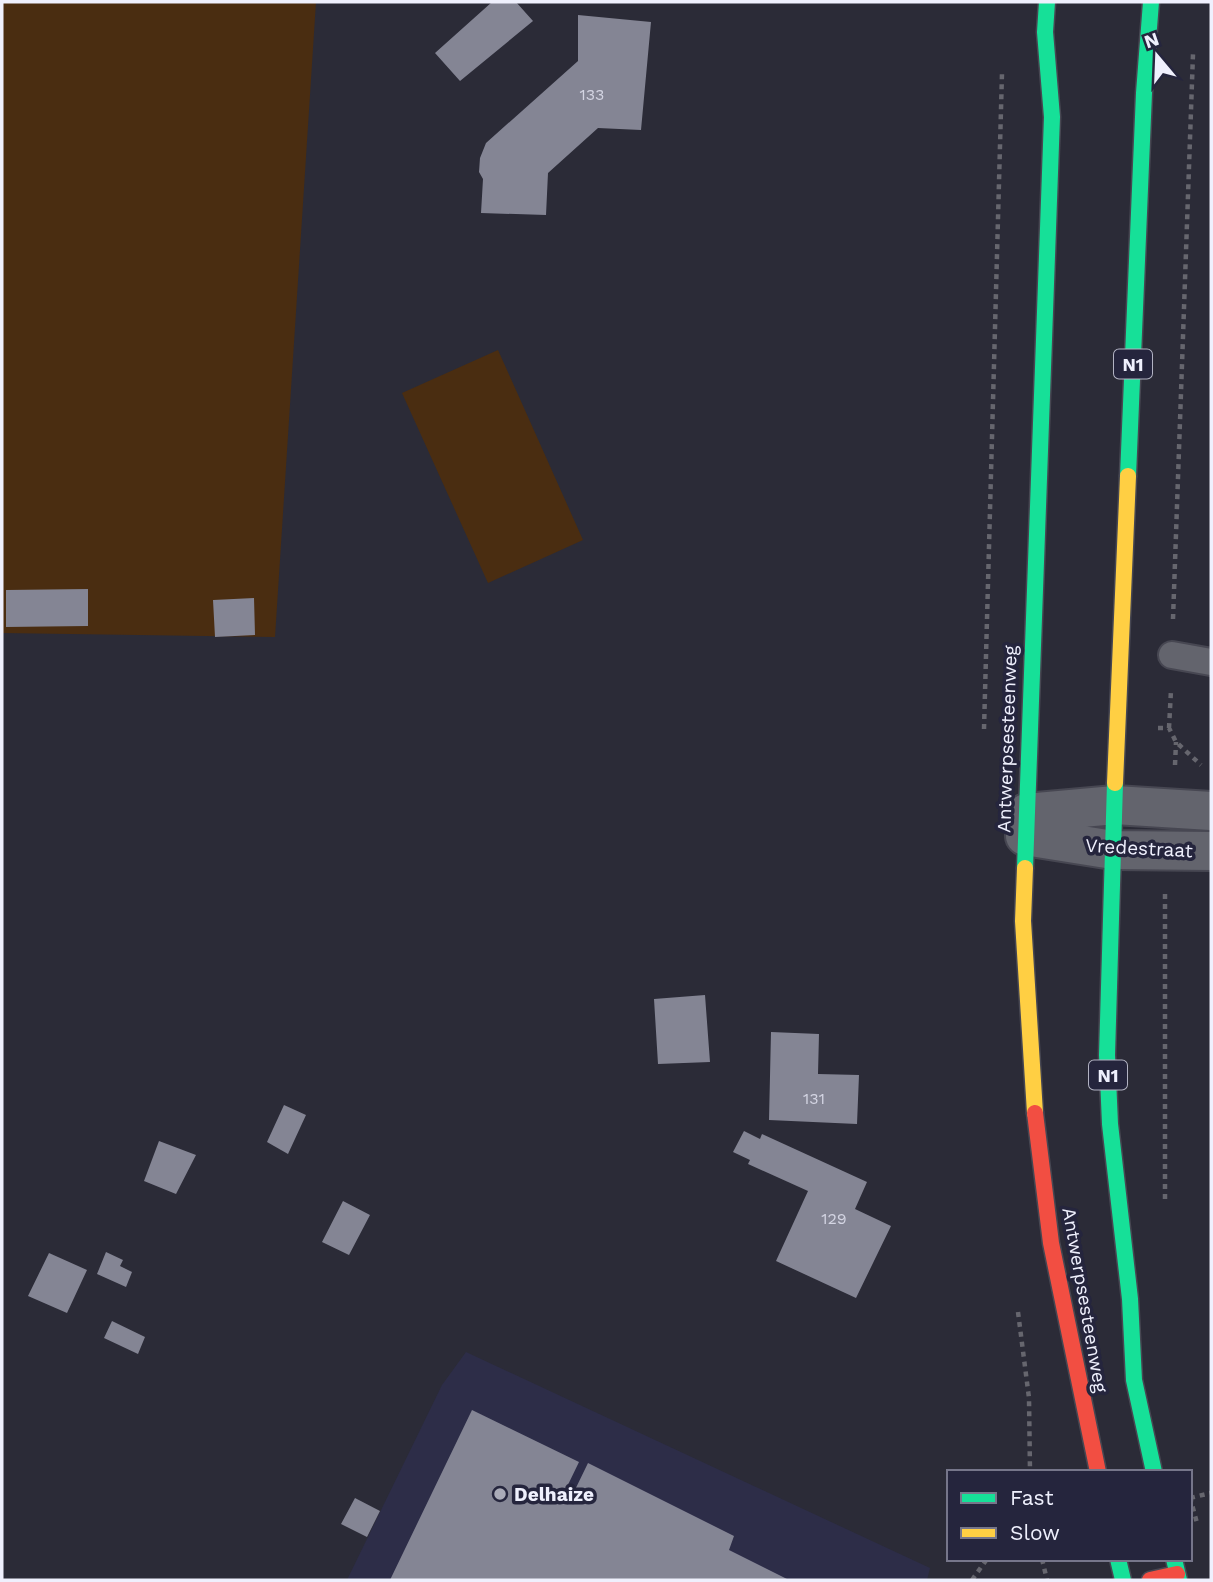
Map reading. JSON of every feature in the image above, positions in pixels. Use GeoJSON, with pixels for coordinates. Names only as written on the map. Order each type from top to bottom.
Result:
{"type":"FeatureCollection","features":[{"type":"Feature","properties":{"kind":"main road","name":"Antwerpsesteenweg"},"geometry":{"type":"LineString","coordinates":[[1047,2],[1045,32],[1052,117],[1023,921],[1036,1125],[1060,1293],[1098,1470]]}},
{"type":"Feature","properties":{"kind":"main road","name":"Antwerpsesteenweg"},"geometry":{"type":"LineString","coordinates":[[1151,2],[1144,93],[1107,1055],[1110,1124],[1130,1299],[1134,1380],[1154,1470]]}},
{"type":"Feature","properties":{"kind":"main road"},"geometry":{"type":"LineString","coordinates":[[1118,1561],[1123,1580]]}},
{"type":"Feature","properties":{"kind":"main road"},"geometry":{"type":"LineString","coordinates":[[1150,1580],[1177,1571]]}},
{"type":"Feature","properties":{"kind":"street","name":"Vredestraat"},"geometry":{"type":"LineString","coordinates":[[1026,825],[1115,805],[1211,811]]}},
{"type":"Feature","properties":{"kind":"street","name":"Vredestraat"},"geometry":{"type":"LineString","coordinates":[[1026,825],[1113,850],[1211,851]]}},
{"type":"Feature","properties":{"kind":"lane"},"geometry":{"type":"LineString","coordinates":[[1172,655],[1211,662]]}},
{"type":"Feature","properties":{"kind":"path"},"geometry":{"type":"LineString","coordinates":[[1169,728],[1194,41]]}},
{"type":"Feature","properties":{"kind":"path"},"geometry":{"type":"LineString","coordinates":[[984,724],[1003,64]]}},
{"type":"Feature","properties":{"kind":"path"},"geometry":{"type":"LineString","coordinates":[[1163,919],[1165,1208]]}},
{"type":"Feature","properties":{"kind":"path"},"geometry":{"type":"LineString","coordinates":[[1029,1398],[1030,1470]]}},
{"type":"Feature","properties":{"kind":"path"},"geometry":{"type":"LineString","coordinates":[[1192,1498],[1211,1493]]}},
{"type":"Feature","properties":{"kind":"path"},"geometry":{"type":"LineString","coordinates":[[972,1580],[985,1561]]}},
{"type":"Feature","properties":{"kind":"path"},"geometry":{"type":"LineString","coordinates":[[1042,1561],[1047,1580]]}},
{"type":"Feature","properties":{"kind":"shaded area"},"geometry":{"type":"Polygon","coordinates":[[[2,2],[316,2],[275,637],[2,633],[2,2]]]}},
{"type":"Feature","properties":{"kind":"shaded area"},"geometry":{"type":"Polygon","coordinates":[[[498,350],[583,540],[488,583],[402,393],[498,350]]]}},
{"type":"Feature","properties":{"kind":"shaded area"},"geometry":{"type":"Polygon","coordinates":[[[466,1352],[930,1568],[927,1580],[347,1580],[442,1385],[466,1352]]]}},
{"type":"Feature","properties":{"kind":"building"},"geometry":{"type":"Polygon","coordinates":[[[492,2],[516,2],[533,21],[460,81],[435,53],[492,2]]]}},
{"type":"Feature","properties":{"kind":"building"},"geometry":{"type":"Polygon","coordinates":[[[578,15],[651,22],[641,130],[598,128],[548,173],[546,215],[481,213],[483,179],[479,172],[480,158],[486,143],[578,61],[578,15]]]}},
{"type":"Feature","properties":{"kind":"building"},"geometry":{"type":"Polygon","coordinates":[[[88,589],[88,626],[6,627],[6,590],[88,589]]]}},
{"type":"Feature","properties":{"kind":"building"},"geometry":{"type":"Polygon","coordinates":[[[254,598],[255,635],[215,637],[213,600],[254,598]]]}},
{"type":"Feature","properties":{"kind":"building"},"geometry":{"type":"Polygon","coordinates":[[[705,995],[710,1062],[658,1064],[654,999],[705,995]]]}},
{"type":"Feature","properties":{"kind":"building"},"geometry":{"type":"Polygon","coordinates":[[[771,1032],[819,1034],[818,1074],[859,1075],[857,1124],[769,1120],[771,1032]]]}},
{"type":"Feature","properties":{"kind":"building"},"geometry":{"type":"Polygon","coordinates":[[[284,1105],[306,1115],[288,1154],[267,1142],[284,1105]]]}},
{"type":"Feature","properties":{"kind":"building"},"geometry":{"type":"Polygon","coordinates":[[[744,1131],[760,1139],[762,1134],[867,1182],[855,1209],[891,1226],[856,1298],[776,1261],[808,1191],[748,1164],[750,1160],[733,1152],[744,1131]]]}},
{"type":"Feature","properties":{"kind":"building"},"geometry":{"type":"Polygon","coordinates":[[[159,1141],[196,1155],[176,1194],[144,1181],[159,1141]]]}},
{"type":"Feature","properties":{"kind":"building"},"geometry":{"type":"Polygon","coordinates":[[[343,1201],[370,1215],[349,1255],[322,1242],[343,1201]]]}},
{"type":"Feature","properties":{"kind":"building"},"geometry":{"type":"Polygon","coordinates":[[[106,1252],[123,1260],[120,1266],[132,1272],[126,1287],[97,1274],[106,1252]]]}},
{"type":"Feature","properties":{"kind":"building"},"geometry":{"type":"Polygon","coordinates":[[[49,1253],[87,1270],[67,1313],[28,1296],[49,1253]]]}},
{"type":"Feature","properties":{"kind":"building"},"geometry":{"type":"Polygon","coordinates":[[[112,1321],[145,1337],[138,1354],[104,1338],[112,1321]]]}},
{"type":"Feature","properties":{"kind":"building","name":"Delhaize"},"geometry":{"type":"Polygon","coordinates":[[[472,1410],[579,1462],[564,1493],[572,1496],[588,1463],[734,1536],[729,1550],[789,1580],[390,1580],[472,1410]]]}},
{"type":"Feature","properties":{"kind":"building"},"geometry":{"type":"Polygon","coordinates":[[[355,1498],[380,1511],[367,1537],[341,1524],[355,1498]]]}},
{"type":"Feature","properties":{"kind":"traffic: fast"},"geometry":{"type":"LineString","coordinates":[[1025,868],[1052,117],[1045,32],[1047,2]]}},
{"type":"Feature","properties":{"kind":"traffic: fast"},"geometry":{"type":"LineString","coordinates":[[1128,476],[1144,93],[1151,2]]}},
{"type":"Feature","properties":{"kind":"traffic: fast"},"geometry":{"type":"LineString","coordinates":[[1115,783],[1107,1055],[1110,1124],[1130,1299],[1134,1380],[1154,1470]]}},
{"type":"Feature","properties":{"kind":"traffic: fast"},"geometry":{"type":"LineString","coordinates":[[1118,1561],[1123,1580]]}},
{"type":"Feature","properties":{"kind":"traffic: fast"},"geometry":{"type":"LineString","coordinates":[[1174,1561],[1179,1580]]}},
{"type":"Feature","properties":{"kind":"traffic: slow"},"geometry":{"type":"LineString","coordinates":[[1115,783],[1128,476]]}},
{"type":"Feature","properties":{"kind":"traffic: slow"},"geometry":{"type":"LineString","coordinates":[[1025,868],[1023,921],[1035,1113]]}},
{"type":"Feature","properties":{"kind":"traffic: jam"},"geometry":{"type":"LineString","coordinates":[[1035,1113],[1051,1243],[1098,1470]]}},
{"type":"Feature","properties":{"kind":"traffic: jam"},"geometry":{"type":"LineString","coordinates":[[1150,1580],[1177,1574]]}},
{"type":"Feature","properties":{"kind":"place","name":"Delhaize"},"geometry":{"type":"Point","coordinates":[500,1494]}}]}
